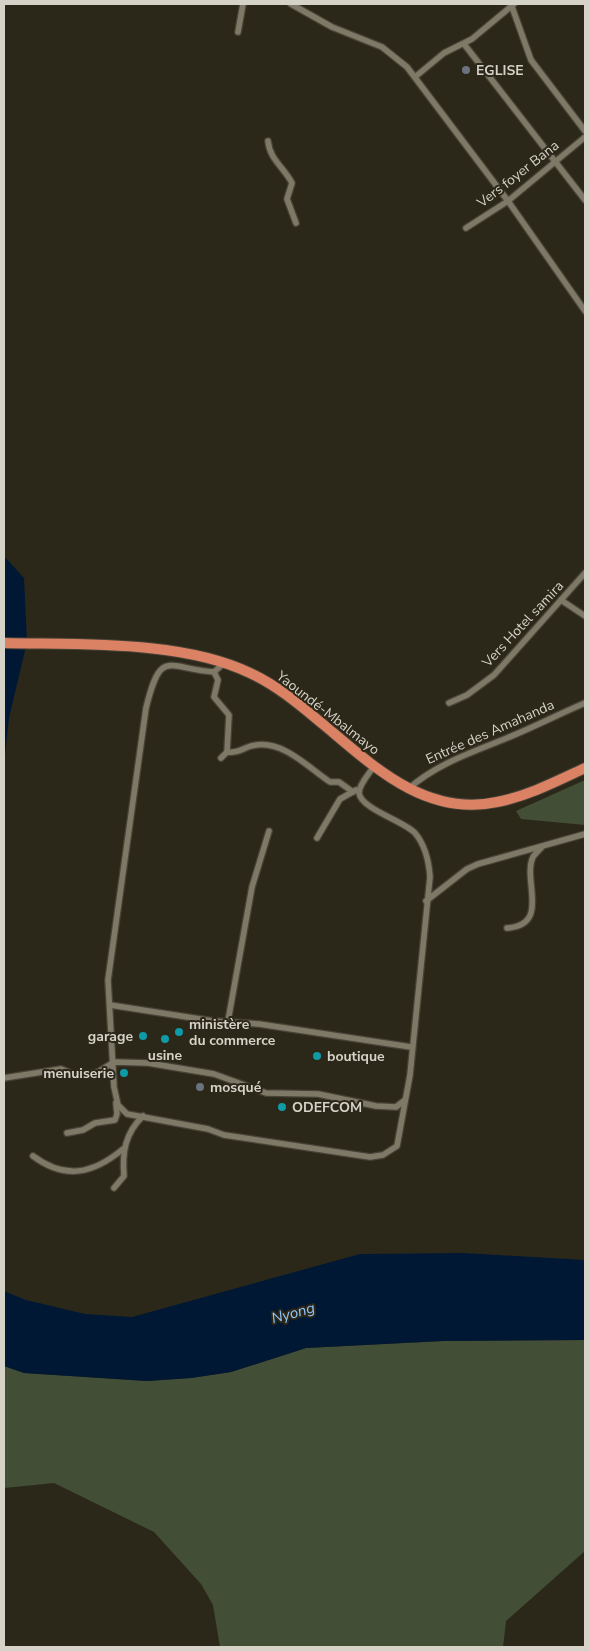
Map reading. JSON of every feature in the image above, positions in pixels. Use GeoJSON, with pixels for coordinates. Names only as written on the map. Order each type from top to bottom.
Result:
{"type":"FeatureCollection","features":[{"type":"Feature","properties":{"kind":"highway","name":"Yaoundé-Mbalmayo"},"geometry":{"type":"LineString","coordinates":[[4,643],[186,652],[224,663],[274,686],[374,766],[408,789],[423,797],[455,804],[496,803],[534,790],[585,768]]}},
{"type":"Feature","properties":{"kind":"street"},"geometry":{"type":"LineString","coordinates":[[238,32],[243,4]]}},
{"type":"Feature","properties":{"kind":"street"},"geometry":{"type":"LineString","coordinates":[[291,4],[332,27],[382,47],[398,58],[415,77],[428,97],[508,201],[585,310]]}},
{"type":"Feature","properties":{"kind":"street"},"geometry":{"type":"LineString","coordinates":[[415,77],[444,53],[464,44],[512,4],[531,60],[585,131]]}},
{"type":"Feature","properties":{"kind":"street"},"geometry":{"type":"LineString","coordinates":[[464,44],[585,200]]}},
{"type":"Feature","properties":{"kind":"street","name":"Vers foyer Bana"},"geometry":{"type":"LineString","coordinates":[[466,228],[508,201],[585,137]]}},
{"type":"Feature","properties":{"kind":"street"},"geometry":{"type":"LineString","coordinates":[[268,141],[269,150],[274,161],[286,173],[292,183],[287,200],[296,223]]}},
{"type":"Feature","properties":{"kind":"street","name":"Vers Hotel samira"},"geometry":{"type":"LineString","coordinates":[[449,703],[466,695],[494,674],[585,573]]}},
{"type":"Feature","properties":{"kind":"street"},"geometry":{"type":"LineString","coordinates":[[561,600],[585,616]]}},
{"type":"Feature","properties":{"kind":"street"},"geometry":{"type":"LineString","coordinates":[[214,672],[224,663]]}},
{"type":"Feature","properties":{"kind":"street"},"geometry":{"type":"LineString","coordinates":[[67,1132],[83,1130],[95,1123],[115,1120],[117,1114],[114,1062],[111,1052],[108,980],[133,816],[145,717],[152,684],[160,670],[172,665],[214,672]]}},
{"type":"Feature","properties":{"kind":"street"},"geometry":{"type":"LineString","coordinates":[[214,672],[218,680],[214,697],[229,715],[227,752],[221,758]]}},
{"type":"Feature","properties":{"kind":"street","name":"Entrée des Amahanda"},"geometry":{"type":"LineString","coordinates":[[408,789],[423,776],[450,760],[507,738],[585,703]]}},
{"type":"Feature","properties":{"kind":"street"},"geometry":{"type":"LineString","coordinates":[[227,752],[236,753],[255,745],[277,746],[330,782],[339,782],[353,792]]}},
{"type":"Feature","properties":{"kind":"street"},"geometry":{"type":"LineString","coordinates":[[317,838],[340,799],[360,788],[374,766]]}},
{"type":"Feature","properties":{"kind":"street"},"geometry":{"type":"LineString","coordinates":[[116,1098],[126,1114],[208,1129],[224,1135],[376,1156],[389,1153],[397,1146],[405,1100],[429,864],[420,840],[408,827],[366,804],[360,796],[360,788]]}},
{"type":"Feature","properties":{"kind":"street"},"geometry":{"type":"LineString","coordinates":[[228,1021],[252,887],[269,831]]}},
{"type":"Feature","properties":{"kind":"street"},"geometry":{"type":"LineString","coordinates":[[426,901],[467,869],[585,834]]}},
{"type":"Feature","properties":{"kind":"street"},"geometry":{"type":"LineString","coordinates":[[507,928],[521,924],[530,915],[533,896],[533,858],[541,848]]}},
{"type":"Feature","properties":{"kind":"street"},"geometry":{"type":"LineString","coordinates":[[110,1005],[213,1021],[228,1021],[411,1047]]}},
{"type":"Feature","properties":{"kind":"street"},"geometry":{"type":"LineString","coordinates":[[4,1078],[61,1069],[73,1074],[86,1075],[98,1072],[114,1062],[148,1063],[214,1074],[266,1092],[318,1094],[376,1106],[396,1107],[405,1100]]}},
{"type":"Feature","properties":{"kind":"street"},"geometry":{"type":"LineString","coordinates":[[114,1188],[124,1176],[123,1149],[129,1133],[143,1116]]}},
{"type":"Feature","properties":{"kind":"street"},"geometry":{"type":"LineString","coordinates":[[33,1156],[54,1169],[78,1171],[101,1165],[123,1149]]}},
{"type":"Feature","properties":{"kind":"green space"},"geometry":{"type":"Polygon","coordinates":[[[585,780],[585,825],[521,819],[516,811],[585,780]]]}},
{"type":"Feature","properties":{"kind":"green space"},"geometry":{"type":"Polygon","coordinates":[[[585,1340],[585,1551],[506,1621],[503,1647],[220,1647],[213,1605],[201,1584],[154,1532],[54,1483],[4,1488],[4,1366],[24,1373],[147,1381],[191,1378],[231,1372],[306,1348],[442,1341],[585,1340]]]}},
{"type":"Feature","properties":{"kind":"water"},"geometry":{"type":"Polygon","coordinates":[[[4,556],[24,578],[27,642],[9,718],[4,766],[4,556]]]}},
{"type":"Feature","properties":{"kind":"water","name":"Nyong"},"geometry":{"type":"Polygon","coordinates":[[[463,1253],[585,1260],[585,1340],[443,1341],[306,1348],[231,1372],[191,1378],[147,1381],[24,1373],[4,1366],[4,1291],[26,1300],[85,1314],[132,1317],[360,1254],[463,1253]]]}},
{"type":"Feature","properties":{"kind":"place","name":"EGLISE"},"geometry":{"type":"Point","coordinates":[466,70]}},
{"type":"Feature","properties":{"kind":"place","name":"ministère du commerce"},"geometry":{"type":"Point","coordinates":[179,1032]}},
{"type":"Feature","properties":{"kind":"place","name":"garage"},"geometry":{"type":"Point","coordinates":[143,1036]}},
{"type":"Feature","properties":{"kind":"place","name":"usine"},"geometry":{"type":"Point","coordinates":[165,1039]}},
{"type":"Feature","properties":{"kind":"place","name":"boutique"},"geometry":{"type":"Point","coordinates":[317,1056]}},
{"type":"Feature","properties":{"kind":"place","name":"menuiserie"},"geometry":{"type":"Point","coordinates":[124,1073]}},
{"type":"Feature","properties":{"kind":"place","name":"mosqué"},"geometry":{"type":"Point","coordinates":[200,1087]}},
{"type":"Feature","properties":{"kind":"place","name":"ODEFCOM"},"geometry":{"type":"Point","coordinates":[282,1107]}}]}
